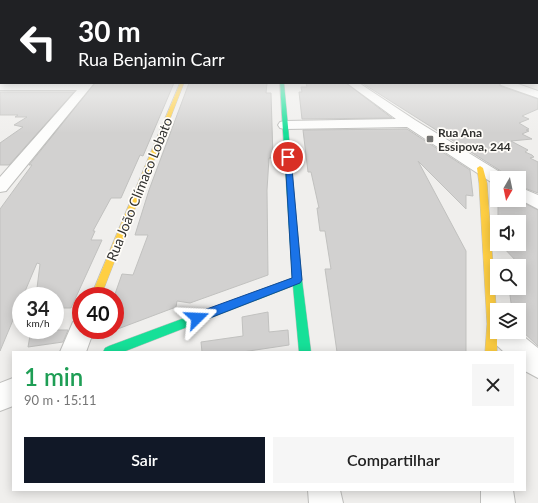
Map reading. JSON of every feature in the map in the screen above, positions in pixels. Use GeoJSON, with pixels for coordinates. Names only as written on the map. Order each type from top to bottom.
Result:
{"type":"FeatureCollection","features":[{"type":"Feature","properties":{"kind":"street"},"geometry":{"type":"LineString","coordinates":[[0,87],[23,86]]}},
{"type":"Feature","properties":{"kind":"street"},"geometry":{"type":"LineString","coordinates":[[0,187],[86,86]]}},
{"type":"Feature","properties":{"kind":"street","name":"Rua João Clímaco Lobato"},"geometry":{"type":"LineString","coordinates":[[100,287],[181,86]]}},
{"type":"Feature","properties":{"kind":"street"},"geometry":{"type":"LineString","coordinates":[[282,86],[297,280],[305,351]]}},
{"type":"Feature","properties":{"kind":"street"},"geometry":{"type":"LineString","coordinates":[[357,86],[410,123],[490,174]]}},
{"type":"Feature","properties":{"kind":"street"},"geometry":{"type":"LineString","coordinates":[[515,86],[538,95]]}},
{"type":"Feature","properties":{"kind":"street"},"geometry":{"type":"LineString","coordinates":[[285,125],[410,123]]}},
{"type":"Feature","properties":{"kind":"street"},"geometry":{"type":"LineString","coordinates":[[480,168],[483,183],[494,303]]}},
{"type":"Feature","properties":{"kind":"street"},"geometry":{"type":"LineString","coordinates":[[526,196],[538,203]]}},
{"type":"Feature","properties":{"kind":"street"},"geometry":{"type":"LineString","coordinates":[[112,351],[297,280]]}},
{"type":"Feature","properties":{"kind":"street"},"geometry":{"type":"LineString","coordinates":[[73,351],[78,339]]}},
{"type":"Feature","properties":{"kind":"street"},"geometry":{"type":"LineString","coordinates":[[491,351],[494,339]]}},
{"type":"Feature","properties":{"kind":"street"},"geometry":{"type":"LineString","coordinates":[[508,339],[522,351]]}},
{"type":"Feature","properties":{"kind":"street"},"geometry":{"type":"LineString","coordinates":[[526,355],[538,366]]}},
{"type":"Feature","properties":{"kind":"street"},"geometry":{"type":"LineString","coordinates":[[0,397],[12,392]]}},
{"type":"Feature","properties":{"kind":"street"},"geometry":{"type":"LineString","coordinates":[[324,491],[326,503]]}},
{"type":"Feature","properties":{"kind":"street"},"geometry":{"type":"LineString","coordinates":[[497,491],[498,503]]}},
{"type":"Feature","properties":{"kind":"building"},"geometry":{"type":"Polygon","coordinates":[[[92,86],[173,86],[143,156],[140,155],[121,198],[111,198],[93,231],[95,231],[91,240],[102,240],[81,287],[72,287],[71,308],[64,308],[64,287],[37,287],[40,264],[37,263],[27,287],[12,287],[12,322],[0,351],[0,209],[32,165],[29,165],[92,86]]]}},
{"type":"Feature","properties":{"kind":"building"},"geometry":{"type":"Polygon","coordinates":[[[188,86],[267,86],[266,93],[271,93],[273,158],[269,158],[267,190],[268,275],[190,303],[177,301],[176,307],[124,327],[124,287],[117,287],[122,274],[133,275],[148,235],[135,235],[149,190],[188,86]]]}},
{"type":"Feature","properties":{"kind":"building"},"geometry":{"type":"Polygon","coordinates":[[[351,86],[392,118],[302,119],[299,92],[302,92],[301,87],[351,86]]]}},
{"type":"Feature","properties":{"kind":"building"},"geometry":{"type":"Polygon","coordinates":[[[367,86],[501,86],[538,99],[538,109],[522,116],[529,119],[519,123],[529,129],[526,130],[529,131],[522,134],[532,139],[511,141],[528,150],[525,152],[532,155],[534,157],[530,158],[538,162],[538,193],[526,189],[526,171],[501,171],[367,86]]]}},
{"type":"Feature","properties":{"kind":"building"},"geometry":{"type":"Polygon","coordinates":[[[0,92],[74,92],[9,165],[0,165],[0,143],[23,127],[14,125],[27,117],[15,117],[18,115],[0,115],[0,92]]]}},
{"type":"Feature","properties":{"kind":"building"},"geometry":{"type":"Polygon","coordinates":[[[407,129],[470,170],[473,196],[466,195],[466,209],[418,161],[466,251],[466,351],[337,351],[325,269],[331,269],[325,231],[320,231],[317,208],[319,208],[311,172],[308,172],[303,130],[407,129]]]}},
{"type":"Feature","properties":{"kind":"building"},"geometry":{"type":"Polygon","coordinates":[[[526,204],[538,210],[538,346],[526,335],[526,303],[511,303],[510,295],[526,295],[526,259],[514,259],[507,251],[526,251],[526,215],[498,215],[498,207],[526,207],[526,204]]]}},
{"type":"Feature","properties":{"kind":"building"},"geometry":{"type":"Polygon","coordinates":[[[268,312],[269,332],[288,330],[289,345],[249,351],[202,351],[201,342],[243,336],[242,317],[268,312]]]}},
{"type":"Feature","properties":{"kind":"building"},"geometry":{"type":"Polygon","coordinates":[[[64,330],[68,330],[63,342],[28,347],[29,339],[64,339],[64,330]]]}},
{"type":"Feature","properties":{"kind":"traffic: fast"},"geometry":{"type":"LineString","coordinates":[[282,86],[297,280],[305,351]]}},
{"type":"Feature","properties":{"kind":"traffic: fast"},"geometry":{"type":"LineString","coordinates":[[112,351],[297,280]]}},
{"type":"Feature","properties":{"kind":"traffic: slow"},"geometry":{"type":"LineString","coordinates":[[100,287],[181,86]]}},
{"type":"Feature","properties":{"kind":"traffic: slow"},"geometry":{"type":"LineString","coordinates":[[480,168],[483,183],[492,324],[491,351]]}},
{"type":"Feature","properties":{"kind":"place","name":"Rua Ana Essipova, 244"},"geometry":{"type":"Point","coordinates":[430,139]}},
{"type":"Feature","properties":{"kind":"route"},"geometry":{"type":"LineString","coordinates":[[197,318],[297,280],[288,157]]}}]}
